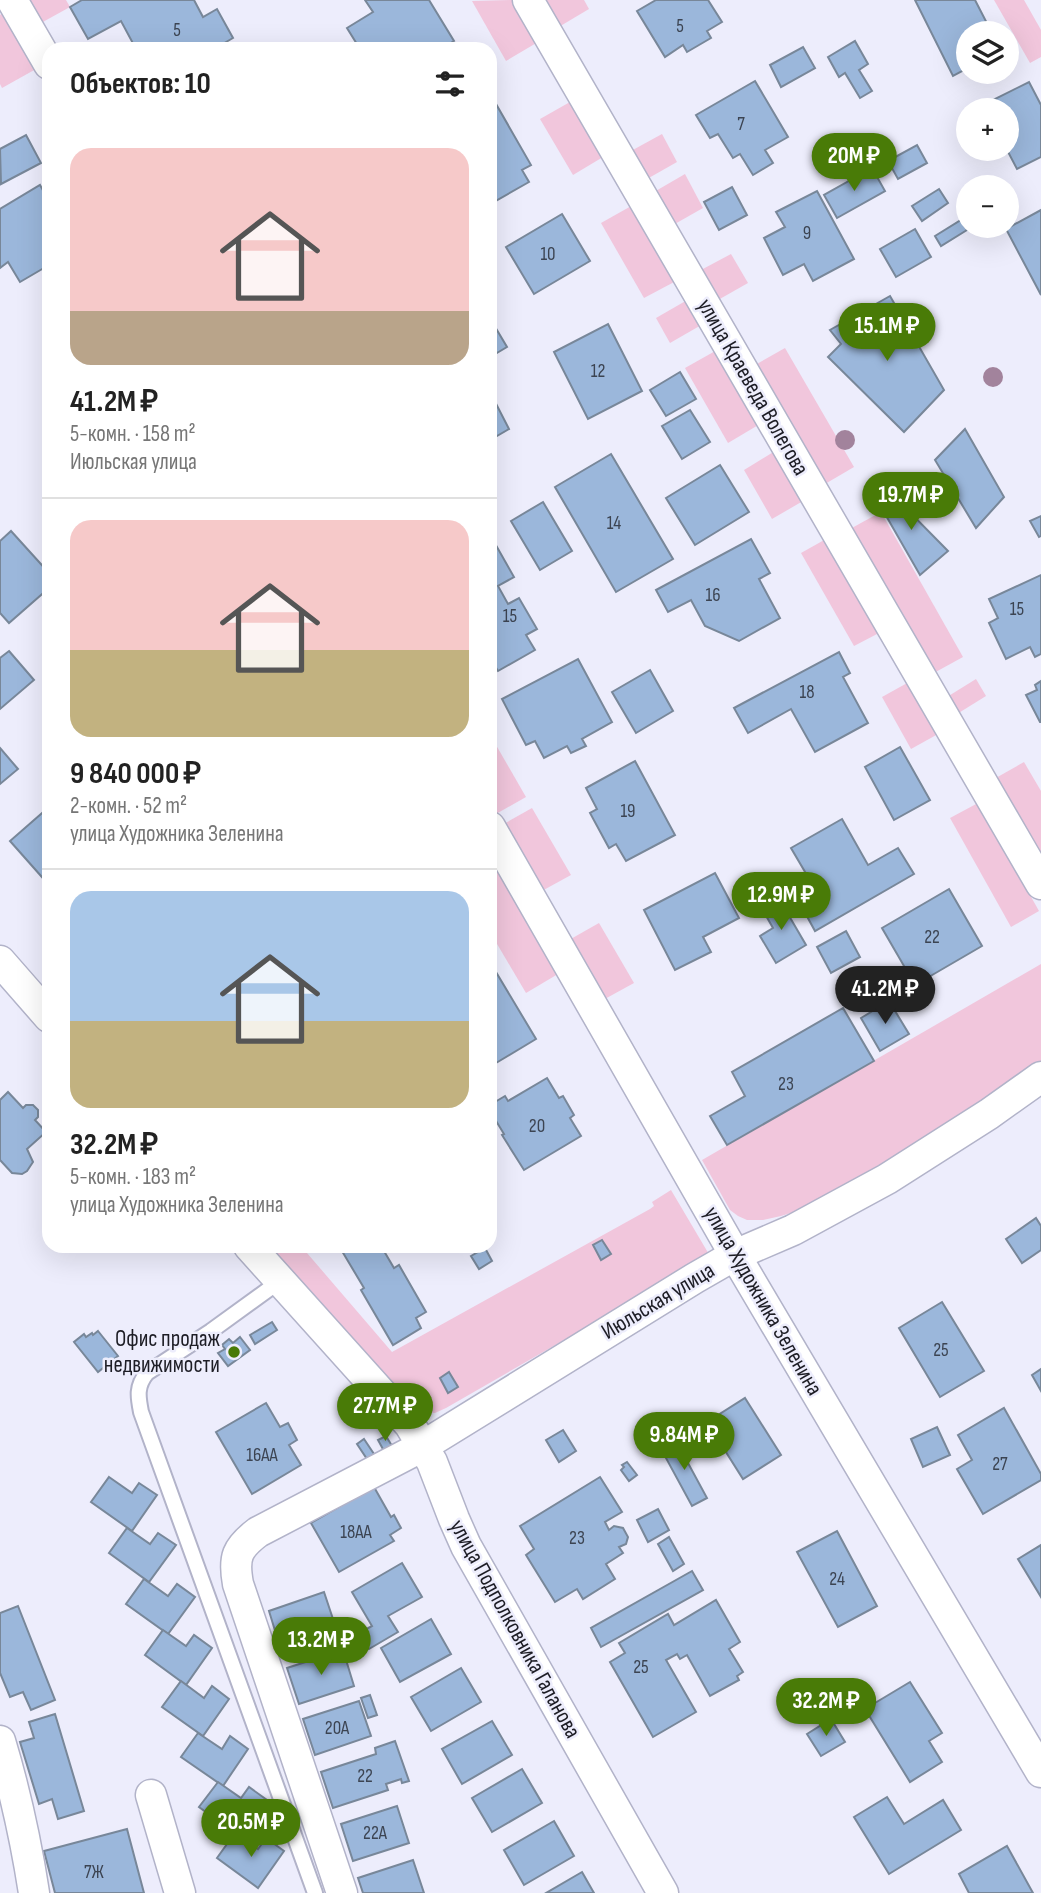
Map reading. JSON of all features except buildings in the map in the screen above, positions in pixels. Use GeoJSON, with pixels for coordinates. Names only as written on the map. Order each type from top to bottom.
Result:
{"type":"FeatureCollection","features":[{"type":"Feature","properties":{"kind":"street"},"geometry":{"type":"LineString","coordinates":[[12,0],[42,52]]}},
{"type":"Feature","properties":{"kind":"street","name":"улица Краеведа Волегова"},"geometry":{"type":"LineString","coordinates":[[528,0],[1041,884]]}},
{"type":"Feature","properties":{"kind":"street","name":"улица Художника Зеленина"},"geometry":{"type":"LineString","coordinates":[[497,839],[735,1255],[1041,1772]]}},
{"type":"Feature","properties":{"kind":"street"},"geometry":{"type":"LineString","coordinates":[[0,961],[42,1009]]}},
{"type":"Feature","properties":{"kind":"street","name":"Июльская улица"},"geometry":{"type":"LineString","coordinates":[[342,1893],[242,1598],[235,1570],[239,1550],[244,1543],[258,1532],[423,1446],[735,1255],[793,1230],[887,1179],[989,1114],[1041,1077]]}},
{"type":"Feature","properties":{"kind":"street","name":"улица Подполковника Галанова"},"geometry":{"type":"LineString","coordinates":[[255,1253],[410,1425],[432,1462],[466,1546],[663,1893]]}},
{"type":"Feature","properties":{"kind":"street"},"geometry":{"type":"LineString","coordinates":[[0,1741],[25,1835],[34,1893]]}},
{"type":"Feature","properties":{"kind":"street"},"geometry":{"type":"LineString","coordinates":[[152,1795],[180,1893]]}},
{"type":"Feature","properties":{"kind":"lane"},"geometry":{"type":"LineString","coordinates":[[280,1281],[211,1331],[156,1366],[140,1380],[138,1390],[141,1412],[315,1893]]}},
{"type":"Feature","properties":{"kind":"shaded area"},"geometry":{"type":"Polygon","coordinates":[[[28,0],[66,0],[70,7],[41,23],[28,0]]]}},
{"type":"Feature","properties":{"kind":"shaded area"},"geometry":{"type":"Polygon","coordinates":[[[513,0],[538,42],[506,61],[472,1],[513,0]]]}},
{"type":"Feature","properties":{"kind":"shaded area"},"geometry":{"type":"Polygon","coordinates":[[[542,0],[584,0],[589,9],[557,28],[542,0]]]}},
{"type":"Feature","properties":{"kind":"shaded area"},"geometry":{"type":"Polygon","coordinates":[[[994,0],[1024,0],[1041,30],[1041,57],[1030,63],[1019,44],[1019,21],[1006,21],[994,0]]]}},
{"type":"Feature","properties":{"kind":"shaded area"},"geometry":{"type":"Polygon","coordinates":[[[4,12],[36,69],[2,88],[0,15],[4,12]]]}},
{"type":"Feature","properties":{"kind":"shaded area"},"geometry":{"type":"Polygon","coordinates":[[[570,102],[603,157],[573,175],[540,119],[570,102]]]}},
{"type":"Feature","properties":{"kind":"shaded area"},"geometry":{"type":"Polygon","coordinates":[[[662,134],[677,162],[647,179],[631,151],[662,134]]]}},
{"type":"Feature","properties":{"kind":"shaded area"},"geometry":{"type":"Polygon","coordinates":[[[685,174],[703,208],[673,225],[654,192],[685,174]]]}},
{"type":"Feature","properties":{"kind":"shaded area"},"geometry":{"type":"Polygon","coordinates":[[[633,205],[676,281],[644,298],[601,223],[633,205]]]}},
{"type":"Feature","properties":{"kind":"shaded area"},"geometry":{"type":"Polygon","coordinates":[[[731,254],[748,283],[718,300],[701,270],[731,254]]]}},
{"type":"Feature","properties":{"kind":"shaded area"},"geometry":{"type":"Polygon","coordinates":[[[689,299],[703,324],[670,343],[656,318],[689,299]]]}},
{"type":"Feature","properties":{"kind":"shaded area"},"geometry":{"type":"Polygon","coordinates":[[[785,348],[854,467],[825,484],[755,365],[785,348]]]}},
{"type":"Feature","properties":{"kind":"shaded area"},"geometry":{"type":"Polygon","coordinates":[[[717,350],[760,424],[728,443],[685,368],[717,350]]]}},
{"type":"Feature","properties":{"kind":"shaded area"},"geometry":{"type":"Polygon","coordinates":[[[775,451],[803,501],[772,519],[744,470],[775,451]]]}},
{"type":"Feature","properties":{"kind":"shaded area"},"geometry":{"type":"Polygon","coordinates":[[[881,512],[963,657],[932,674],[850,529],[881,512]]]}},
{"type":"Feature","properties":{"kind":"shaded area"},"geometry":{"type":"Polygon","coordinates":[[[826,539],[879,633],[854,646],[801,553],[826,539]]]}},
{"type":"Feature","properties":{"kind":"shaded area"},"geometry":{"type":"Polygon","coordinates":[[[976,679],[986,696],[957,714],[947,697],[976,679]]]}},
{"type":"Feature","properties":{"kind":"shaded area"},"geometry":{"type":"Polygon","coordinates":[[[909,682],[938,734],[911,749],[882,697],[909,682]]]}},
{"type":"Feature","properties":{"kind":"shaded area"},"geometry":{"type":"Polygon","coordinates":[[[497,747],[526,797],[497,813],[497,747]]]}},
{"type":"Feature","properties":{"kind":"shaded area"},"geometry":{"type":"Polygon","coordinates":[[[1024,762],[1041,791],[1041,862],[994,779],[1024,762]]]}},
{"type":"Feature","properties":{"kind":"shaded area"},"geometry":{"type":"Polygon","coordinates":[[[978,803],[1039,911],[1011,927],[950,818],[978,803]]]}},
{"type":"Feature","properties":{"kind":"shaded area"},"geometry":{"type":"Polygon","coordinates":[[[532,808],[571,875],[540,892],[502,825],[532,808]]]}},
{"type":"Feature","properties":{"kind":"shaded area"},"geometry":{"type":"Polygon","coordinates":[[[497,869],[558,974],[526,993],[497,944],[497,869]]]}},
{"type":"Feature","properties":{"kind":"shaded area"},"geometry":{"type":"Polygon","coordinates":[[[599,923],[634,983],[603,1000],[569,940],[599,923]]]}},
{"type":"Feature","properties":{"kind":"shaded area"},"geometry":{"type":"Polygon","coordinates":[[[1041,964],[1041,1061],[910,1149],[800,1210],[763,1220],[747,1220],[730,1210],[702,1160],[1041,964]]]}},
{"type":"Feature","properties":{"kind":"shaded area"},"geometry":{"type":"Polygon","coordinates":[[[671,1190],[710,1256],[435,1413],[415,1411],[273,1253],[307,1253],[392,1352],[650,1209],[654,1206],[652,1202],[671,1190]]]}},
{"type":"Feature","properties":{"kind":"place","name":"Офис продаж недвижимости"},"geometry":{"type":"Point","coordinates":[234,1352]}}]}
